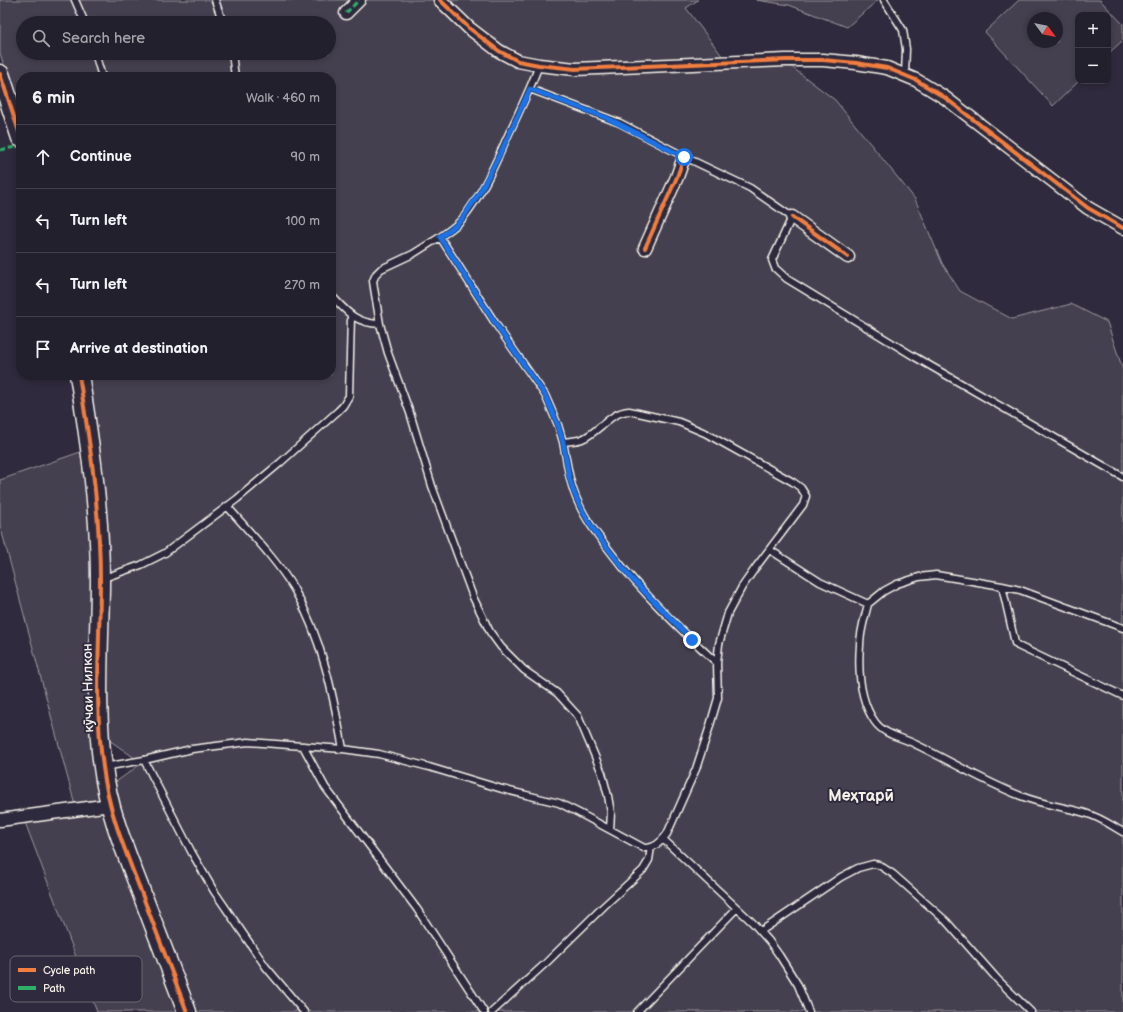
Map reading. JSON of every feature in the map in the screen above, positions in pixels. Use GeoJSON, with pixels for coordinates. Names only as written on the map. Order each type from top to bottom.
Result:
{"type":"FeatureCollection","features":[{"type":"Feature","properties":{"kind":"street"},"geometry":{"type":"LineString","coordinates":[[346,13],[359,0]]}},
{"type":"Feature","properties":{"kind":"street"},"geometry":{"type":"LineString","coordinates":[[440,0],[469,28],[499,51],[518,61],[539,65],[575,69],[786,60],[823,60],[856,62],[887,68],[916,80],[944,97],[1088,208],[1123,228]]}},
{"type":"Feature","properties":{"kind":"street"},"geometry":{"type":"LineString","coordinates":[[0,74],[16,123]]}},
{"type":"Feature","properties":{"kind":"street"},"geometry":{"type":"LineString","coordinates":[[645,248],[677,177],[684,157]]}},
{"type":"Feature","properties":{"kind":"street"},"geometry":{"type":"LineString","coordinates":[[792,217],[848,257]]}},
{"type":"Feature","properties":{"kind":"street","name":"кӯчаи Нилкон"},"geometry":{"type":"LineString","coordinates":[[80,380],[90,443],[97,504],[100,580],[98,633],[98,718],[103,767],[110,805],[127,856],[187,1012]]}},
{"type":"Feature","properties":{"kind":"street"},"geometry":{"type":"LineString","coordinates":[[0,820],[110,805]]}},
{"type":"Feature","properties":{"kind":"lane"},"geometry":{"type":"LineString","coordinates":[[74,0],[82,16]]}},
{"type":"Feature","properties":{"kind":"lane"},"geometry":{"type":"LineString","coordinates":[[215,0],[221,16]]}},
{"type":"Feature","properties":{"kind":"lane"},"geometry":{"type":"LineString","coordinates":[[884,0],[903,30],[906,49],[905,75]]}},
{"type":"Feature","properties":{"kind":"lane"},"geometry":{"type":"LineString","coordinates":[[97,60],[101,72]]}},
{"type":"Feature","properties":{"kind":"lane"},"geometry":{"type":"LineString","coordinates":[[233,60],[234,72]]}},
{"type":"Feature","properties":{"kind":"lane"},"geometry":{"type":"LineString","coordinates":[[539,65],[530,89],[502,150],[480,192],[462,219],[440,237],[413,254],[381,269],[376,274],[373,281],[380,324],[388,353],[410,413],[432,486],[477,604],[490,632],[504,651],[524,670],[556,693],[578,716],[602,773],[611,813],[610,829]]}},
{"type":"Feature","properties":{"kind":"lane"},"geometry":{"type":"LineString","coordinates":[[530,89],[607,118],[750,188],[792,217],[772,260],[775,268],[787,279],[915,357],[1123,477]]}},
{"type":"Feature","properties":{"kind":"lane"},"geometry":{"type":"LineString","coordinates":[[440,237],[497,326],[545,395],[558,425],[573,490],[581,508],[598,536],[631,578],[717,663]]}},
{"type":"Feature","properties":{"kind":"lane"},"geometry":{"type":"LineString","coordinates":[[336,300],[351,316],[368,323],[380,324]]}},
{"type":"Feature","properties":{"kind":"lane"},"geometry":{"type":"LineString","coordinates":[[100,580],[157,558],[227,506],[285,459],[318,430],[346,402],[349,396],[350,387],[351,316]]}},
{"type":"Feature","properties":{"kind":"lane"},"geometry":{"type":"LineString","coordinates":[[103,767],[144,760],[192,749],[238,742],[343,749],[379,754],[502,789],[560,803],[610,829],[642,848],[651,848],[664,839],[682,801],[709,729],[718,698],[717,663],[719,644],[728,613],[742,587],[803,505],[806,496],[804,492],[793,482],[711,436],[679,422],[626,412],[615,416],[582,439],[563,442]]}},
{"type":"Feature","properties":{"kind":"lane"},"geometry":{"type":"LineString","coordinates":[[227,506],[273,560],[287,578],[298,597],[323,660],[333,698],[343,749]]}},
{"type":"Feature","properties":{"kind":"lane"},"geometry":{"type":"LineString","coordinates":[[770,550],[820,582],[868,604]]}},
{"type":"Feature","properties":{"kind":"lane"},"geometry":{"type":"LineString","coordinates":[[1123,628],[1031,594],[1002,586],[936,575],[926,576],[897,584],[884,591],[868,604],[860,645],[860,667],[863,694],[867,705],[874,720],[880,727],[891,734],[915,743],[1015,794],[1051,806],[1090,814],[1123,832]]}},
{"type":"Feature","properties":{"kind":"lane"},"geometry":{"type":"LineString","coordinates":[[1002,586],[1015,643],[1018,646],[1123,696]]}},
{"type":"Feature","properties":{"kind":"lane"},"geometry":{"type":"LineString","coordinates":[[303,746],[329,793],[417,909],[484,1012]]}},
{"type":"Feature","properties":{"kind":"lane"},"geometry":{"type":"LineString","coordinates":[[144,760],[214,891],[266,967],[304,1012]]}},
{"type":"Feature","properties":{"kind":"lane"},"geometry":{"type":"LineString","coordinates":[[664,839],[761,931],[798,985],[808,1012]]}},
{"type":"Feature","properties":{"kind":"lane"},"geometry":{"type":"LineString","coordinates":[[492,1012],[547,962],[643,870],[649,860],[651,848]]}},
{"type":"Feature","properties":{"kind":"lane"},"geometry":{"type":"LineString","coordinates":[[761,931],[841,877],[867,865],[879,865],[893,874],[946,921],[998,980],[1031,1012]]}},
{"type":"Feature","properties":{"kind":"lane"},"geometry":{"type":"LineString","coordinates":[[637,1012],[737,908]]}},
{"type":"Feature","properties":{"kind":"shaded area"},"geometry":{"type":"Polygon","coordinates":[[[0,0],[698,0],[686,8],[729,65],[785,62],[835,100],[915,199],[942,263],[960,291],[1012,319],[1071,304],[1107,322],[1123,370],[1123,1012],[195,1012],[109,787],[142,763],[109,740],[102,505],[87,380],[336,380],[336,72],[16,72],[16,105],[0,53],[0,0]]]}},
{"type":"Feature","properties":{"kind":"shaded area"},"geometry":{"type":"Polygon","coordinates":[[[756,0],[878,0],[847,27],[789,5],[756,0]]]}},
{"type":"Feature","properties":{"kind":"shaded area"},"geometry":{"type":"Polygon","coordinates":[[[1019,0],[1100,0],[1123,24],[1123,40],[1111,51],[1111,12],[1075,12],[1076,84],[1053,106],[985,32],[1019,0]]]}},
{"type":"Feature","properties":{"kind":"shaded area"},"geometry":{"type":"Polygon","coordinates":[[[86,450],[102,791],[182,1012],[97,1012],[93,1002],[142,1002],[142,956],[76,956],[23,817],[76,809],[0,525],[0,480],[86,450]]]}},
{"type":"Feature","properties":{"kind":"marked path"},"geometry":{"type":"LineString","coordinates":[[346,13],[359,0]]}},
{"type":"Feature","properties":{"kind":"marked path"},"geometry":{"type":"LineString","coordinates":[[0,150],[16,147]]}},
{"type":"Feature","properties":{"kind":"cycle path"},"geometry":{"type":"LineString","coordinates":[[440,0],[469,28],[499,51],[518,61],[539,65],[575,69],[786,60],[823,60],[887,68],[916,80],[944,97],[1088,208],[1123,228]]}},
{"type":"Feature","properties":{"kind":"cycle path"},"geometry":{"type":"LineString","coordinates":[[0,74],[16,123]]}},
{"type":"Feature","properties":{"kind":"cycle path"},"geometry":{"type":"LineString","coordinates":[[645,248],[677,177],[684,157]]}},
{"type":"Feature","properties":{"kind":"cycle path"},"geometry":{"type":"LineString","coordinates":[[792,217],[848,257]]}},
{"type":"Feature","properties":{"kind":"cycle path"},"geometry":{"type":"LineString","coordinates":[[80,380],[96,503],[100,554],[98,697],[100,744],[105,783],[123,845],[187,1012]]}},
{"type":"Feature","properties":{"kind":"district","name":"Меҳтарӣ"},"geometry":{"type":"Point","coordinates":[861,796]}},
{"type":"Feature","properties":{"kind":"route"},"geometry":{"type":"LineString","coordinates":[[684,157],[607,118],[530,89],[502,150],[480,192],[462,219],[440,237],[511,348],[529,370],[545,395],[558,425],[573,490],[588,521],[631,578],[692,640]]}}]}
